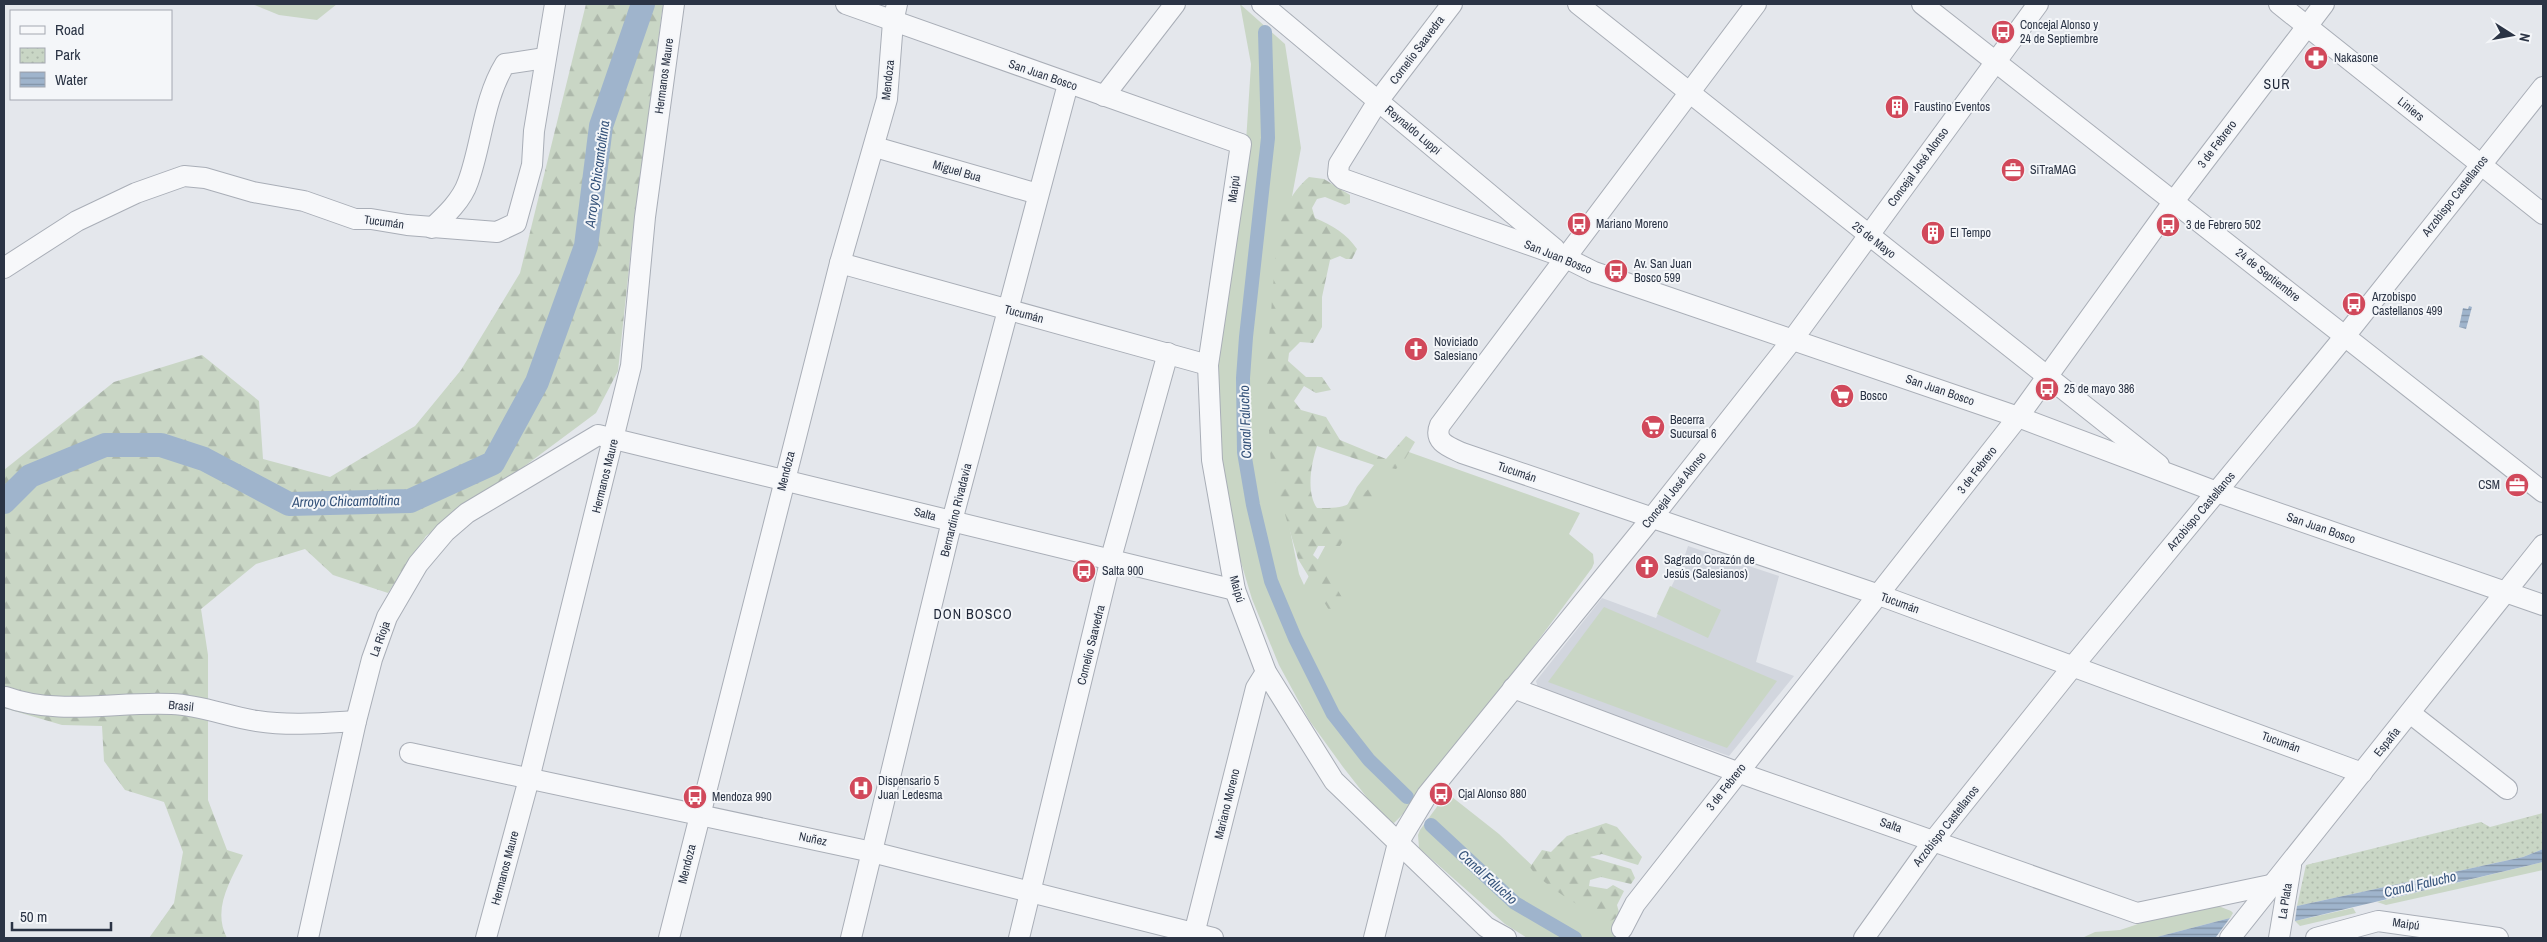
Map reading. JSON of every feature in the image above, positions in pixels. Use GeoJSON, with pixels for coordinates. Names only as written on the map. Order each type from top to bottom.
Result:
{"type":"FeatureCollection","features":[{"type":"Feature","properties":{"kind":"street"},"geometry":{"type":"LineString","coordinates":[[432,228],[451,209],[468,184],[494,82],[505,64],[545,58],[555,4]]}},
{"type":"Feature","properties":{"kind":"street","name":"Hermanos Maure"},"geometry":{"type":"LineString","coordinates":[[486,938],[529,779],[606,436],[621,409],[631,366],[645,217],[674,4]]}},
{"type":"Feature","properties":{"kind":"street","name":"San Juan Bosco"},"geometry":{"type":"LineString","coordinates":[[846,4],[895,13],[1068,84],[1241,144]]}},
{"type":"Feature","properties":{"kind":"street"},"geometry":{"type":"LineString","coordinates":[[1104,96],[1175,4]]}},
{"type":"Feature","properties":{"kind":"street","name":"Cornelio Saavedra"},"geometry":{"type":"LineString","coordinates":[[1338,174],[1339,164],[1378,101],[1452,4]]}},
{"type":"Feature","properties":{"kind":"street","name":"25 de Mayo"},"geometry":{"type":"LineString","coordinates":[[1578,4],[2172,475]]}},
{"type":"Feature","properties":{"kind":"street"},"geometry":{"type":"LineString","coordinates":[[1564,257],[1756,4]]}},
{"type":"Feature","properties":{"kind":"street","name":"24 de Septiembre"},"geometry":{"type":"LineString","coordinates":[[1922,4],[2543,492]]}},
{"type":"Feature","properties":{"kind":"street","name":"Concejal José Alonso"},"geometry":{"type":"LineString","coordinates":[[1374,938],[1398,843],[1427,795],[1651,519],[1793,339],[1994,61],[2038,4]]}},
{"type":"Feature","properties":{"kind":"street","name":"Liniers"},"geometry":{"type":"LineString","coordinates":[[2279,4],[2543,214]]}},
{"type":"Feature","properties":{"kind":"street","name":"3 de Febrero"},"geometry":{"type":"LineString","coordinates":[[1622,928],[1635,904],[1737,772],[2018,417],[2174,201],[2306,25],[2324,4]]}},
{"type":"Feature","properties":{"kind":"street","name":"Reynaldo Luppi"},"geometry":{"type":"LineString","coordinates":[[1270,8],[1564,257]]}},
{"type":"Feature","properties":{"kind":"street","name":"Mendoza"},"geometry":{"type":"LineString","coordinates":[[669,938],[840,263],[875,147],[887,99],[895,13]]}},
{"type":"Feature","properties":{"kind":"street","name":"Tucumán"},"geometry":{"type":"LineString","coordinates":[[4,268],[77,221],[167,181],[184,176],[205,178],[254,192],[304,201],[355,218],[432,228],[497,232],[516,223],[532,165],[534,131],[545,58]]}},
{"type":"Feature","properties":{"kind":"street","name":"Bernardino Rivadavia"},"geometry":{"type":"LineString","coordinates":[[851,938],[952,521],[1068,84]]}},
{"type":"Feature","properties":{"kind":"street","name":"Arzobispo Castellanos"},"geometry":{"type":"LineString","coordinates":[[1864,938],[1934,840],[2074,665],[2345,336],[2479,165],[2543,87]]}},
{"type":"Feature","properties":{"kind":"street","name":"Maipú"},"geometry":{"type":"LineString","coordinates":[[1241,144],[1208,365],[1212,460],[1235,590],[1266,672],[1334,782],[1398,843],[1484,932],[1506,938]]}},
{"type":"Feature","properties":{"kind":"street","name":"Miguel Bua"},"geometry":{"type":"LineString","coordinates":[[875,147],[1038,194]]}},
{"type":"Feature","properties":{"kind":"street","name":"San Juan Bosco"},"geometry":{"type":"LineString","coordinates":[[1338,174],[1343,179],[1564,257],[1594,272],[2018,417],[2217,492],[2543,606]]}},
{"type":"Feature","properties":{"kind":"street","name":"Tucumán"},"geometry":{"type":"LineString","coordinates":[[1564,257],[1440,425],[1437,432],[1438,438],[1446,446],[1651,519],[1879,595],[2074,665],[2362,773]]}},
{"type":"Feature","properties":{"kind":"street","name":"Tucumán"},"geometry":{"type":"LineString","coordinates":[[840,263],[1208,365]]}},
{"type":"Feature","properties":{"kind":"street","name":"Cornelio Saavedra"},"geometry":{"type":"LineString","coordinates":[[1019,938],[1112,558],[1168,354]]}},
{"type":"Feature","properties":{"kind":"street","name":"Salta"},"geometry":{"type":"LineString","coordinates":[[606,436],[952,521],[1112,558],[1235,590]]}},
{"type":"Feature","properties":{"kind":"street","name":"La Rioja"},"geometry":{"type":"LineString","coordinates":[[308,938],[356,721],[372,659],[387,617],[418,564],[445,532],[475,507],[606,436]]}},
{"type":"Feature","properties":{"kind":"street","name":"España"},"geometry":{"type":"LineString","coordinates":[[2230,938],[2275,884],[2543,545]]}},
{"type":"Feature","properties":{"kind":"street","name":"Mariano Moreno"},"geometry":{"type":"LineString","coordinates":[[1200,937],[1256,688],[1266,672]]}},
{"type":"Feature","properties":{"kind":"street","name":"Salta"},"geometry":{"type":"LineString","coordinates":[[1513,688],[1737,772],[2137,913],[2275,884]]}},
{"type":"Feature","properties":{"kind":"street","name":"Brasil"},"geometry":{"type":"LineString","coordinates":[[6,698],[23,703],[78,706],[173,704],[220,711],[265,722],[300,724],[356,721]]}},
{"type":"Feature","properties":{"kind":"street"},"geometry":{"type":"LineString","coordinates":[[2410,713],[2507,789]]}},
{"type":"Feature","properties":{"kind":"street","name":"Nuñez"},"geometry":{"type":"LineString","coordinates":[[410,753],[872,852],[1200,937]]}},
{"type":"Feature","properties":{"kind":"street","name":"La Plata"},"geometry":{"type":"LineString","coordinates":[[2279,938],[2291,863]]}},
{"type":"Feature","properties":{"kind":"street","name":"Maipú"},"geometry":{"type":"LineString","coordinates":[[2316,938],[2378,921],[2498,938]]}},
{"type":"Feature","properties":{"kind":"shaded area"},"geometry":{"type":"Polygon","coordinates":[[[1688,546],[1779,576],[1756,662],[1794,676],[1729,756],[1538,688],[1536,681],[1602,598],[1656,618],[1681,567],[1688,546]]]}},
{"type":"Feature","properties":{"kind":"green space"},"geometry":{"type":"Polygon","coordinates":[[[252,4],[337,4],[317,20],[279,15],[252,4]]]}},
{"type":"Feature","properties":{"kind":"green space"},"geometry":{"type":"Polygon","coordinates":[[[586,4],[663,4],[632,240],[618,371],[596,413],[426,536],[388,593],[333,575],[305,549],[256,564],[201,609],[208,655],[208,800],[227,850],[243,855],[228,885],[222,906],[221,917],[227,938],[149,938],[174,903],[183,852],[164,802],[125,790],[104,761],[102,726],[62,725],[4,708],[4,470],[114,382],[202,355],[259,401],[263,459],[330,477],[415,426],[461,370],[520,273],[586,4]]]}},
{"type":"Feature","properties":{"kind":"green space"},"geometry":{"type":"Polygon","coordinates":[[[1240,4],[1285,44],[1301,148],[1285,234],[1281,486],[1299,574],[1304,585],[1357,487],[1374,465],[1406,451],[1580,513],[1569,534],[1593,554],[1594,563],[1592,568],[1498,694],[1400,818],[1394,823],[1383,818],[1343,767],[1309,720],[1279,665],[1252,599],[1237,549],[1219,456],[1214,394],[1244,173],[1251,64],[1240,4]]]}},
{"type":"Feature","properties":{"kind":"green space"},"geometry":{"type":"Polygon","coordinates":[[[1309,177],[1324,179],[1350,195],[1350,203],[1345,205],[1325,197],[1317,199],[1312,208],[1315,218],[1339,230],[1357,249],[1352,259],[1340,256],[1330,260],[1322,297],[1322,327],[1313,343],[1300,342],[1289,353],[1288,361],[1306,377],[1322,377],[1331,390],[1316,393],[1304,386],[1294,401],[1301,410],[1326,417],[1340,440],[1386,459],[1406,436],[1415,442],[1405,459],[1396,469],[1374,465],[1317,446],[1311,469],[1311,486],[1317,508],[1350,504],[1375,482],[1381,488],[1377,502],[1356,520],[1340,546],[1318,546],[1313,555],[1328,569],[1347,606],[1338,614],[1329,610],[1298,559],[1271,466],[1266,376],[1277,237],[1281,220],[1288,204],[1302,183],[1309,177]]]}},
{"type":"Feature","properties":{"kind":"green space"},"geometry":{"type":"Polygon","coordinates":[[[1670,586],[1721,610],[1708,638],[1657,614],[1670,586]]]}},
{"type":"Feature","properties":{"kind":"green space"},"geometry":{"type":"Polygon","coordinates":[[[1604,607],[1777,681],[1727,748],[1548,682],[1604,607]]]}},
{"type":"Feature","properties":{"kind":"green space"},"geometry":{"type":"Polygon","coordinates":[[[1447,793],[1499,834],[1543,876],[1613,915],[1624,938],[1527,938],[1505,924],[1419,848],[1418,835],[1420,830],[1447,793]]]}},
{"type":"Feature","properties":{"kind":"green space"},"geometry":{"type":"Polygon","coordinates":[[[2543,813],[2543,849],[2523,857],[2297,906],[2306,865],[2481,822],[2490,827],[2543,813]]]}},
{"type":"Feature","properties":{"kind":"green space"},"geometry":{"type":"Polygon","coordinates":[[[1606,823],[1617,827],[1642,857],[1638,865],[1602,854],[1590,857],[1631,869],[1635,878],[1631,884],[1601,877],[1590,880],[1589,886],[1607,889],[1613,885],[1624,891],[1617,905],[1620,916],[1610,921],[1591,913],[1567,898],[1543,881],[1530,867],[1542,850],[1551,852],[1567,836],[1606,823]]]}},
{"type":"Feature","properties":{"kind":"green space"},"geometry":{"type":"Polygon","coordinates":[[[2543,862],[2543,870],[2386,905],[2377,902],[2543,862]]]}},
{"type":"Feature","properties":{"kind":"green space"},"geometry":{"type":"Polygon","coordinates":[[[2216,905],[2231,911],[2233,913],[2230,918],[2153,938],[2082,938],[2095,932],[2120,930],[2147,921],[2216,905]]]}},
{"type":"Feature","properties":{"kind":"green space"},"geometry":{"type":"Polygon","coordinates":[[[2353,908],[2356,913],[2300,926],[2295,921],[2353,908]]]}},
{"type":"Feature","properties":{"kind":"water"},"geometry":{"type":"Polygon","coordinates":[[[2469,306],[2472,307],[2466,329],[2459,327],[2463,308],[2468,309],[2469,306]]]}},
{"type":"Feature","properties":{"kind":"water"},"geometry":{"type":"Polygon","coordinates":[[[2543,849],[2543,862],[2295,921],[2297,906],[2523,857],[2543,849]]]}},
{"type":"Feature","properties":{"kind":"water"},"geometry":{"type":"Polygon","coordinates":[[[2230,918],[2216,937],[2153,938],[2230,918]]]}},
{"type":"Feature","properties":{"kind":"waterway","name":"Arroyo Chicamtoltina"},"geometry":{"type":"LineString","coordinates":[[4,502],[30,476],[105,445],[161,445],[204,459],[289,504],[410,501],[493,463],[537,382],[586,246],[601,126],[643,4]]}},
{"type":"Feature","properties":{"kind":"waterway","name":"Canal Falucho"},"geometry":{"type":"LineString","coordinates":[[1265,32],[1268,138],[1243,378],[1244,452],[1253,505],[1271,581],[1295,638],[1333,714],[1369,760],[1407,797]]}},
{"type":"Feature","properties":{"kind":"waterway","name":"Canal Falucho"},"geometry":{"type":"LineString","coordinates":[[1431,825],[1515,903],[1575,938]]}},
{"type":"Feature","properties":{"kind":"place","name":"Concejal Alonso y 24 de Septiembre"},"geometry":{"type":"Point","coordinates":[2003,32]}},
{"type":"Feature","properties":{"kind":"place","name":"Nakasone"},"geometry":{"type":"Point","coordinates":[2316,58]}},
{"type":"Feature","properties":{"kind":"place","name":"Faustino Eventos"},"geometry":{"type":"Point","coordinates":[1897,107]}},
{"type":"Feature","properties":{"kind":"place","name":"SiTraMAG"},"geometry":{"type":"Point","coordinates":[2013,170]}},
{"type":"Feature","properties":{"kind":"place","name":"Mariano Moreno"},"geometry":{"type":"Point","coordinates":[1579,224]}},
{"type":"Feature","properties":{"kind":"place","name":"3 de Febrero 502"},"geometry":{"type":"Point","coordinates":[2168,225]}},
{"type":"Feature","properties":{"kind":"place","name":"El Tempo"},"geometry":{"type":"Point","coordinates":[1933,233]}},
{"type":"Feature","properties":{"kind":"place","name":"Av. San Juan Bosco 599"},"geometry":{"type":"Point","coordinates":[1616,271]}},
{"type":"Feature","properties":{"kind":"place","name":"Arzobispo Castellanos 499"},"geometry":{"type":"Point","coordinates":[2354,304]}},
{"type":"Feature","properties":{"kind":"place","name":"Noviciado Salesiano"},"geometry":{"type":"Point","coordinates":[1416,349]}},
{"type":"Feature","properties":{"kind":"place","name":"25 de mayo 386"},"geometry":{"type":"Point","coordinates":[2047,389]}},
{"type":"Feature","properties":{"kind":"place","name":"Bosco"},"geometry":{"type":"Point","coordinates":[1842,396]}},
{"type":"Feature","properties":{"kind":"place","name":"Becerra Sucursal 6"},"geometry":{"type":"Point","coordinates":[1653,427]}},
{"type":"Feature","properties":{"kind":"place","name":"CSM"},"geometry":{"type":"Point","coordinates":[2517,485]}},
{"type":"Feature","properties":{"kind":"place","name":"Sagrado Corazón de Jesús (Salesianos)"},"geometry":{"type":"Point","coordinates":[1647,567]}},
{"type":"Feature","properties":{"kind":"place","name":"Salta 900"},"geometry":{"type":"Point","coordinates":[1084,571]}},
{"type":"Feature","properties":{"kind":"place","name":"Dispensario 5 Juan Ledesma"},"geometry":{"type":"Point","coordinates":[861,788]}},
{"type":"Feature","properties":{"kind":"place","name":"Cjal Alonso 880"},"geometry":{"type":"Point","coordinates":[1441,794]}},
{"type":"Feature","properties":{"kind":"place","name":"Mendoza 990"},"geometry":{"type":"Point","coordinates":[695,797]}},
{"type":"Feature","properties":{"kind":"district","name":"SUR"},"geometry":{"type":"Point","coordinates":[2277,84]}},
{"type":"Feature","properties":{"kind":"district","name":"DON BOSCO"},"geometry":{"type":"Point","coordinates":[973,614]}}]}
